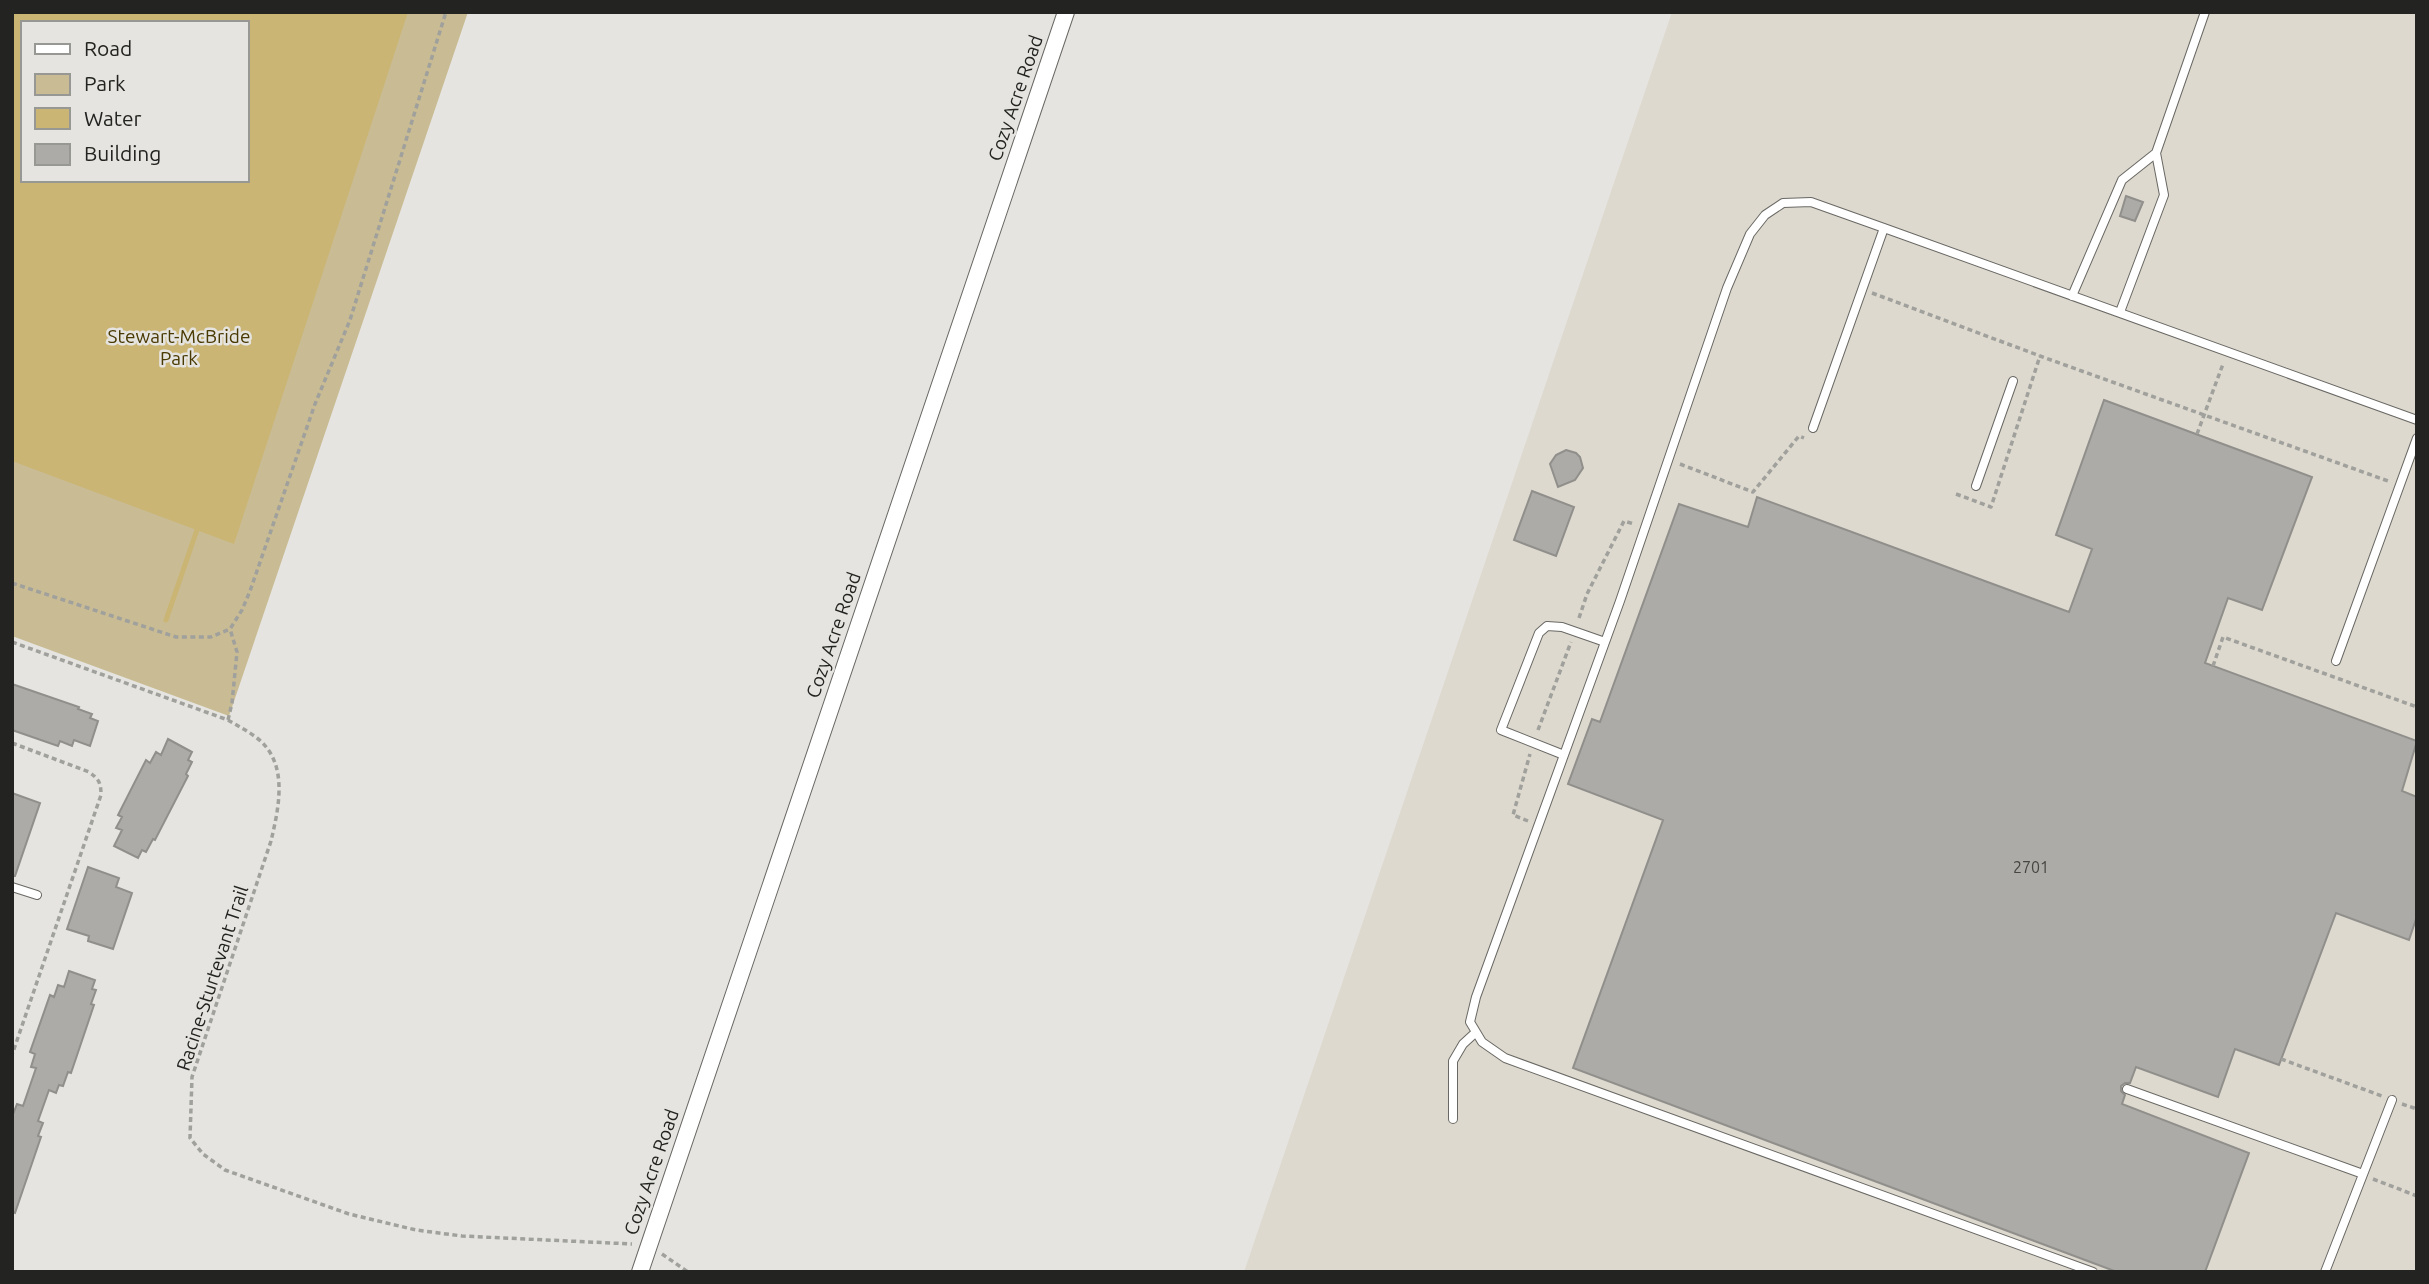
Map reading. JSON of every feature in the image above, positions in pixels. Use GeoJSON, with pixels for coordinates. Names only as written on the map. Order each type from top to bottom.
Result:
{"type":"FeatureCollection","features":[{"type":"Feature","properties":{"kind":"street","name":"Cozy Acre Road"},"geometry":{"type":"LineString","coordinates":[[640,1272],[1066,12]]}},
{"type":"Feature","properties":{"kind":"lane"},"geometry":{"type":"LineString","coordinates":[[2072,296],[2122,180],[2155,153],[2205,12]]}},
{"type":"Feature","properties":{"kind":"lane"},"geometry":{"type":"LineString","coordinates":[[2120,312],[2164,195],[2155,153]]}},
{"type":"Feature","properties":{"kind":"lane"},"geometry":{"type":"LineString","coordinates":[[2093,1272],[2075,1269],[1505,1058],[1482,1042],[1470,1022],[1476,997],[1646,528],[1727,288],[1750,234],[1765,215],[1783,203],[1811,202],[2417,420]]}},
{"type":"Feature","properties":{"kind":"lane"},"geometry":{"type":"LineString","coordinates":[[1813,428],[1884,228]]}},
{"type":"Feature","properties":{"kind":"lane"},"geometry":{"type":"LineString","coordinates":[[1976,486],[2013,381]]}},
{"type":"Feature","properties":{"kind":"lane"},"geometry":{"type":"LineString","coordinates":[[2336,661],[2417,438]]}},
{"type":"Feature","properties":{"kind":"lane"},"geometry":{"type":"LineString","coordinates":[[1564,755],[1501,730],[1539,633],[1547,626],[1562,627],[1605,642]]}},
{"type":"Feature","properties":{"kind":"lane"},"geometry":{"type":"LineString","coordinates":[[12,887],[37,895]]}},
{"type":"Feature","properties":{"kind":"lane"},"geometry":{"type":"LineString","coordinates":[[1453,1119],[1453,1061],[1463,1044],[1475,1033]]}},
{"type":"Feature","properties":{"kind":"lane"},"geometry":{"type":"LineString","coordinates":[[2127,1090],[2363,1174]]}},
{"type":"Feature","properties":{"kind":"lane"},"geometry":{"type":"LineString","coordinates":[[2325,1272],[2392,1100]]}},
{"type":"Feature","properties":{"kind":"path"},"geometry":{"type":"LineString","coordinates":[[12,583],[176,637],[211,638],[230,629],[250,591],[315,404],[350,320],[446,12]]}},
{"type":"Feature","properties":{"kind":"path"},"geometry":{"type":"LineString","coordinates":[[1862,289],[2039,356],[2383,480],[2400,483]]}},
{"type":"Feature","properties":{"kind":"path"},"geometry":{"type":"LineString","coordinates":[[2197,434],[2228,352]]}},
{"type":"Feature","properties":{"kind":"path"},"geometry":{"type":"LineString","coordinates":[[1956,494],[1991,507],[2039,356]]}},
{"type":"Feature","properties":{"kind":"path"},"geometry":{"type":"LineString","coordinates":[[1669,460],[1753,492],[1799,436],[1811,440]]}},
{"type":"Feature","properties":{"kind":"path"},"geometry":{"type":"LineString","coordinates":[[1538,825],[1513,816],[1534,743],[1587,594],[1624,520],[1646,528]]}},
{"type":"Feature","properties":{"kind":"path"},"geometry":{"type":"LineString","coordinates":[[228,720],[237,652],[230,629]]}},
{"type":"Feature","properties":{"kind":"path"},"geometry":{"type":"LineString","coordinates":[[2213,666],[2223,637],[2417,707]]}},
{"type":"Feature","properties":{"kind":"path","name":"Racine-Sturtevant Trail"},"geometry":{"type":"LineString","coordinates":[[12,642],[228,720],[259,738],[275,760],[280,782],[278,813],[192,1077],[190,1138],[203,1154],[225,1170],[349,1213],[389,1223],[462,1236],[559,1238],[649,1245]]}},
{"type":"Feature","properties":{"kind":"path"},"geometry":{"type":"LineString","coordinates":[[12,743],[89,772],[98,778],[101,795],[12,1055]]}},
{"type":"Feature","properties":{"kind":"path"},"geometry":{"type":"LineString","coordinates":[[2281,1059],[2417,1109]]}},
{"type":"Feature","properties":{"kind":"path"},"geometry":{"type":"LineString","coordinates":[[2363,1174],[2417,1196]]}},
{"type":"Feature","properties":{"kind":"path"},"geometry":{"type":"LineString","coordinates":[[649,1245],[688,1272]]}},
{"type":"Feature","properties":{"kind":"shaded area"},"geometry":{"type":"Polygon","coordinates":[[[1672,12],[2417,12],[2417,1272],[1244,1272],[1672,12]]]}},
{"type":"Feature","properties":{"kind":"green space","name":"Stewart-McBride Park"},"geometry":{"type":"Polygon","coordinates":[[[12,12],[468,12],[229,716],[12,636],[12,12]]]}},
{"type":"Feature","properties":{"kind":"water","name":"Stewart-McBride Park"},"geometry":{"type":"Polygon","coordinates":[[[12,12],[408,12],[234,544],[12,461],[12,12]]]}},
{"type":"Feature","properties":{"kind":"building"},"geometry":{"type":"Polygon","coordinates":[[[2126,196],[2143,202],[2135,221],[2120,216],[2126,196]]]}},
{"type":"Feature","properties":{"kind":"building"},"geometry":{"type":"Polygon","coordinates":[[[2104,400],[2312,477],[2262,610],[2228,598],[2205,663],[2417,741],[2402,791],[2417,797],[2417,916],[2409,940],[2336,913],[2279,1065],[2235,1049],[2218,1097],[2136,1067],[2130,1083],[2121,1086],[2125,1095],[2122,1104],[2249,1153],[2205,1272],[2117,1272],[1573,1068],[1663,820],[1568,784],[1592,719],[1600,722],[1679,504],[1748,527],[1757,497],[2069,612],[2092,549],[2056,535],[2104,400]]]}},
{"type":"Feature","properties":{"kind":"building"},"geometry":{"type":"Polygon","coordinates":[[[1566,450],[1580,457],[1583,468],[1575,480],[1558,487],[1550,464],[1556,455],[1566,450]]]}},
{"type":"Feature","properties":{"kind":"building"},"geometry":{"type":"Polygon","coordinates":[[[1532,491],[1574,507],[1556,556],[1514,540],[1532,491]]]}},
{"type":"Feature","properties":{"kind":"building"},"geometry":{"type":"Polygon","coordinates":[[[12,684],[92,714],[90,718],[98,721],[90,746],[74,740],[72,746],[60,741],[58,746],[12,730],[12,684]]]}},
{"type":"Feature","properties":{"kind":"building"},"geometry":{"type":"Polygon","coordinates":[[[168,739],[192,752],[188,760],[192,762],[186,774],[188,776],[155,840],[153,839],[146,852],[142,850],[138,858],[114,846],[122,830],[116,828],[122,817],[118,815],[146,760],[150,763],[156,752],[161,755],[168,739]]]}},
{"type":"Feature","properties":{"kind":"building"},"geometry":{"type":"Polygon","coordinates":[[[12,793],[40,803],[15,876],[12,876],[12,793]]]}},
{"type":"Feature","properties":{"kind":"building"},"geometry":{"type":"Polygon","coordinates":[[[88,867],[119,878],[116,887],[132,893],[113,949],[88,941],[89,936],[67,929],[88,867]]]}},
{"type":"Feature","properties":{"kind":"building"},"geometry":{"type":"Polygon","coordinates":[[[69,971],[95,980],[92,989],[96,990],[91,1004],[94,1005],[71,1073],[68,1072],[63,1086],[59,1085],[56,1093],[49,1090],[38,1121],[43,1123],[38,1136],[41,1137],[15,1213],[12,1212],[12,1117],[17,1104],[23,1106],[36,1068],[31,1067],[35,1054],[30,1052],[50,995],[54,997],[58,985],[64,987],[69,971]]]}},
{"type":"Feature","properties":{"kind":"waterway"},"geometry":{"type":"LineString","coordinates":[[166,620],[199,524]]}}]}
